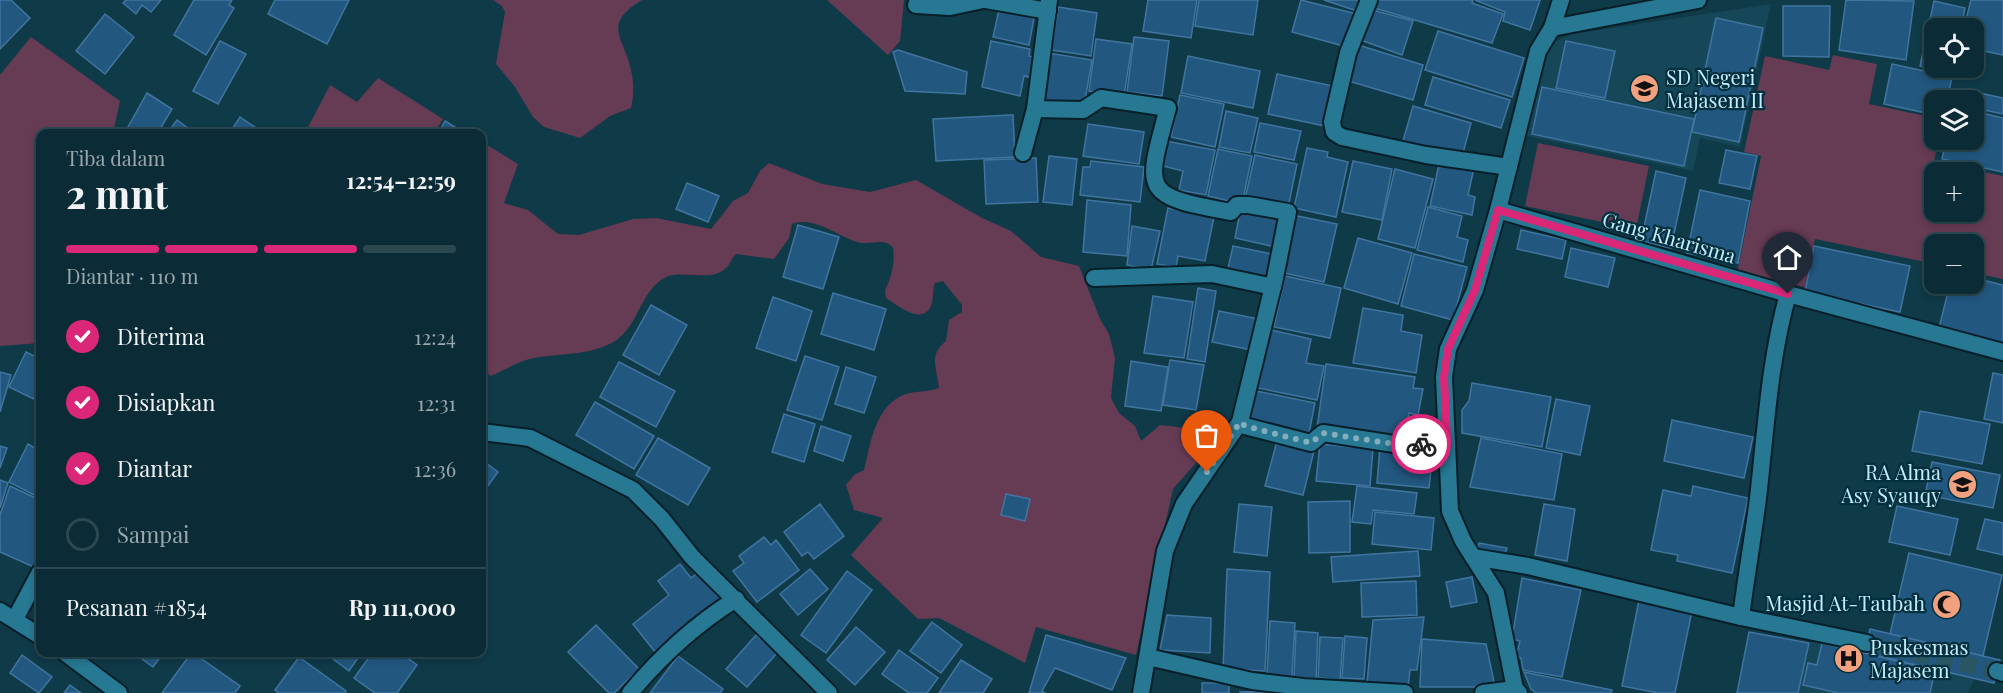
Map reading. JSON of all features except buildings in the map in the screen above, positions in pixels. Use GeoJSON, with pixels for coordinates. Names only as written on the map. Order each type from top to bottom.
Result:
{"type":"FeatureCollection","features":[{"type":"Feature","properties":{"kind":"street"},"geometry":{"type":"LineString","coordinates":[[916,5],[950,7],[984,0],[1048,5],[1035,109],[1023,153]]}},
{"type":"Feature","properties":{"kind":"street"},"geometry":{"type":"LineString","coordinates":[[1369,0],[1348,52],[1332,122],[1334,132],[1342,137],[1426,155],[1509,167]]}},
{"type":"Feature","properties":{"kind":"street"},"geometry":{"type":"LineString","coordinates":[[1483,693],[1517,691],[1496,593],[1473,557],[1450,512],[1444,377],[1448,349],[1475,290],[1498,210],[1538,51],[1552,28],[1561,0]]}},
{"type":"Feature","properties":{"kind":"street"},"geometry":{"type":"LineString","coordinates":[[1552,28],[1698,0]]}},
{"type":"Feature","properties":{"kind":"street"},"geometry":{"type":"LineString","coordinates":[[1035,109],[1083,110],[1101,98],[1168,108],[1154,159],[1154,182],[1161,194],[1196,206],[1231,212],[1237,206],[1248,205],[1288,212],[1273,286],[1240,422],[1184,504],[1165,551],[1141,693]]}},
{"type":"Feature","properties":{"kind":"street","name":"Gang Kharisma"},"geometry":{"type":"LineString","coordinates":[[1498,210],[1788,294],[2003,352]]}},
{"type":"Feature","properties":{"kind":"street"},"geometry":{"type":"LineString","coordinates":[[1095,278],[1212,274],[1273,286]]}},
{"type":"Feature","properties":{"kind":"street"},"geometry":{"type":"LineString","coordinates":[[1740,617],[1758,499],[1767,396],[1777,333],[1788,294]]}},
{"type":"Feature","properties":{"kind":"street"},"geometry":{"type":"LineString","coordinates":[[1240,422],[1245,426],[1311,443],[1323,433],[1394,444],[1447,441]]}},
{"type":"Feature","properties":{"kind":"street"},"geometry":{"type":"LineString","coordinates":[[486,432],[530,438],[633,490],[662,519],[692,557],[828,693]]}},
{"type":"Feature","properties":{"kind":"street"},"geometry":{"type":"LineString","coordinates":[[1473,557],[1528,566],[1740,617],[1867,644]]}},
{"type":"Feature","properties":{"kind":"street"},"geometry":{"type":"LineString","coordinates":[[1496,593],[1504,573],[1528,566]]}},
{"type":"Feature","properties":{"kind":"street"},"geometry":{"type":"LineString","coordinates":[[36,577],[4,613],[36,633]]}},
{"type":"Feature","properties":{"kind":"street"},"geometry":{"type":"LineString","coordinates":[[630,693],[711,614],[736,599]]}},
{"type":"Feature","properties":{"kind":"street"},"geometry":{"type":"LineString","coordinates":[[71,657],[119,693]]}},
{"type":"Feature","properties":{"kind":"street"},"geometry":{"type":"LineString","coordinates":[[1148,657],[1252,681],[1303,687],[1405,693]]}},
{"type":"Feature","properties":{"kind":"shaded area"},"geometry":{"type":"Polygon","coordinates":[[[493,0],[642,0],[622,17],[618,32],[632,75],[631,108],[610,116],[580,138],[544,127],[533,117],[515,87],[496,64],[505,12],[502,6],[493,0]]]}},
{"type":"Feature","properties":{"kind":"shaded area"},"geometry":{"type":"Polygon","coordinates":[[[827,0],[904,0],[900,41],[888,55],[827,0]]]}},
{"type":"Feature","properties":{"kind":"shaded area","name":"SD Negeri Majasem II"},"geometry":{"type":"Polygon","coordinates":[[[1771,4],[1740,147],[1700,138],[1693,171],[1524,135],[1550,44],[1572,34],[1771,4]]]}},
{"type":"Feature","properties":{"kind":"shaded area"},"geometry":{"type":"Polygon","coordinates":[[[31,37],[120,101],[114,129],[36,129],[36,343],[0,346],[0,75],[31,37]]]}},
{"type":"Feature","properties":{"kind":"shaded area"},"geometry":{"type":"Polygon","coordinates":[[[1833,55],[1877,64],[1869,104],[1924,116],[1924,150],[1936,150],[1934,162],[1924,162],[1924,222],[1984,222],[1984,172],[2003,176],[2003,279],[1984,275],[1984,234],[1924,234],[1924,262],[1815,239],[1805,287],[1737,273],[1761,156],[1744,152],[1765,56],[1829,70],[1833,55]]]}},
{"type":"Feature","properties":{"kind":"shaded area"},"geometry":{"type":"Polygon","coordinates":[[[378,78],[443,119],[437,129],[307,129],[330,85],[357,102],[378,78]]]}},
{"type":"Feature","properties":{"kind":"shaded area"},"geometry":{"type":"Polygon","coordinates":[[[1538,143],[1649,166],[1636,229],[1525,206],[1538,143]]]}},
{"type":"Feature","properties":{"kind":"shaded area"},"geometry":{"type":"Polygon","coordinates":[[[486,144],[518,164],[504,203],[528,210],[558,234],[579,235],[633,219],[656,218],[711,229],[733,201],[748,193],[760,171],[769,163],[822,184],[870,192],[916,180],[982,218],[1011,231],[1041,257],[1079,266],[1100,319],[1109,334],[1115,358],[1111,398],[1119,413],[1135,426],[1141,441],[1160,425],[1223,432],[1173,489],[1136,655],[1036,627],[1025,663],[939,618],[918,619],[851,555],[883,518],[854,510],[846,485],[854,475],[864,470],[876,426],[887,407],[906,394],[939,388],[935,357],[940,346],[946,341],[949,320],[962,312],[962,305],[943,281],[935,283],[931,306],[927,312],[922,314],[909,312],[886,298],[885,290],[894,258],[893,247],[889,244],[861,243],[819,225],[801,222],[792,224],[789,238],[774,259],[736,254],[728,266],[715,274],[682,274],[666,277],[651,290],[626,331],[610,344],[589,351],[529,359],[491,376],[486,372],[486,144]]]}},
{"type":"Feature","properties":{"kind":"shaded area","name":"Puskesmas Majasem"},"geometry":{"type":"Polygon","coordinates":[[[1811,640],[1974,679],[1968,693],[1798,693],[1811,640]]]}},
{"type":"Feature","properties":{"kind":"tunnel"},"geometry":{"type":"LineString","coordinates":[[1867,643],[1997,671]]}},
{"type":"Feature","properties":{"kind":"way so far"},"geometry":{"type":"LineString","coordinates":[[1207,472],[1240,422],[1245,426],[1311,443],[1323,433],[1394,444],[1421,444]]}},
{"type":"Feature","properties":{"kind":"place","name":"SD Negeri Majasem II"},"geometry":{"type":"Point","coordinates":[1645,89]}},
{"type":"Feature","properties":{"kind":"place","name":"RA Alma Asy Syauqy"},"geometry":{"type":"Point","coordinates":[1962,485]}},
{"type":"Feature","properties":{"kind":"place","name":"Masjid At-Taubah"},"geometry":{"type":"Point","coordinates":[1946,604]}},
{"type":"Feature","properties":{"kind":"place","name":"Puskesmas Majasem"},"geometry":{"type":"Point","coordinates":[1849,659]}},
{"type":"Feature","properties":{"kind":"route"},"geometry":{"type":"LineString","coordinates":[[1421,444],[1447,441],[1444,377],[1448,349],[1475,290],[1498,210],[1788,294]]}}]}
